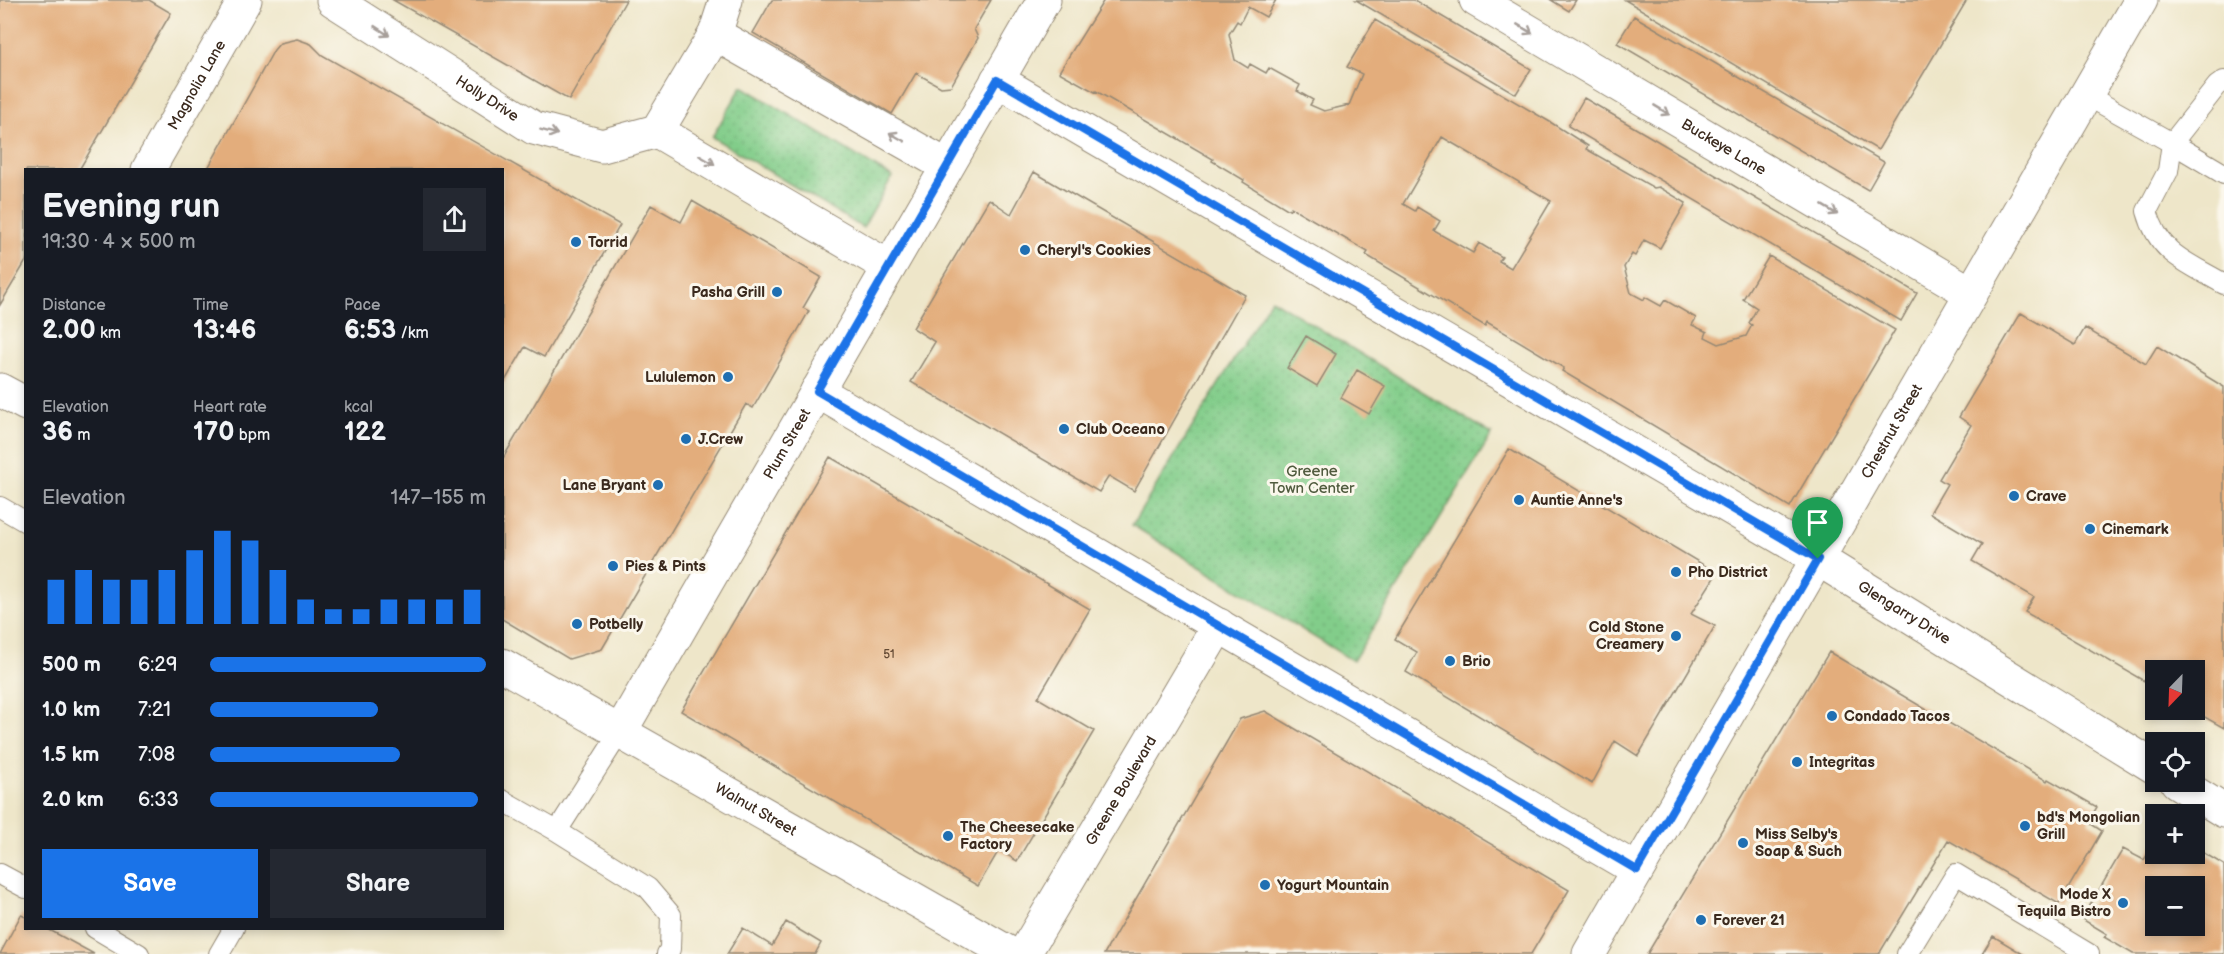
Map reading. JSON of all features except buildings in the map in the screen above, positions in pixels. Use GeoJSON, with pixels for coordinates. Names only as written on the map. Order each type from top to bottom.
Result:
{"type":"FeatureCollection","features":[{"type":"Feature","properties":{"kind":"street","name":"Magnolia Lane"},"geometry":{"type":"LineString","coordinates":[[149,168],[245,0]]}},
{"type":"Feature","properties":{"kind":"street","name":"Holly Drive"},"geometry":{"type":"LineString","coordinates":[[333,0],[534,128],[602,146],[657,131]]}},
{"type":"Feature","properties":{"kind":"street"},"geometry":{"type":"LineString","coordinates":[[726,0],[715,34],[657,131],[889,267]]}},
{"type":"Feature","properties":{"kind":"street","name":"Plum Street"},"geometry":{"type":"LineString","coordinates":[[620,732],[1044,0]]}},
{"type":"Feature","properties":{"kind":"street","name":"Buckeye Lane"},"geometry":{"type":"LineString","coordinates":[[1476,0],[1971,293]]}},
{"type":"Feature","properties":{"kind":"street","name":"Chestnut Street"},"geometry":{"type":"LineString","coordinates":[[1589,954],[2141,0]]}},
{"type":"Feature","properties":{"kind":"street"},"geometry":{"type":"LineString","coordinates":[[715,34],[947,166]]}},
{"type":"Feature","properties":{"kind":"street","name":"Glengarry Drive"},"geometry":{"type":"LineString","coordinates":[[997,80],[1818,559],[2145,761]]}},
{"type":"Feature","properties":{"kind":"street"},"geometry":{"type":"LineString","coordinates":[[817,391],[1637,870]]}},
{"type":"Feature","properties":{"kind":"street","name":"Greene Boulevard"},"geometry":{"type":"LineString","coordinates":[[1024,954],[1219,625]]}},
{"type":"Feature","properties":{"kind":"street","name":"Walnut Street"},"geometry":{"type":"LineString","coordinates":[[504,666],[1011,954]]}},
{"type":"Feature","properties":{"kind":"street"},"geometry":{"type":"LineString","coordinates":[[2193,792],[2224,811]]}},
{"type":"Feature","properties":{"kind":"lane"},"geometry":{"type":"LineString","coordinates":[[2224,81],[2217,86],[2172,143],[2168,171],[2147,211],[2152,229],[2167,250],[2224,284]]}},
{"type":"Feature","properties":{"kind":"lane"},"geometry":{"type":"LineString","coordinates":[[2086,95],[2224,174]]}},
{"type":"Feature","properties":{"kind":"lane"},"geometry":{"type":"LineString","coordinates":[[0,507],[24,521]]}},
{"type":"Feature","properties":{"kind":"lane"},"geometry":{"type":"LineString","coordinates":[[557,831],[620,732]]}},
{"type":"Feature","properties":{"kind":"lane"},"geometry":{"type":"LineString","coordinates":[[504,801],[648,888],[671,915],[670,949],[667,954]]}},
{"type":"Feature","properties":{"kind":"lane"},"geometry":{"type":"LineString","coordinates":[[1906,954],[1956,873],[2089,954]]}},
{"type":"Feature","properties":{"kind":"lane"},"geometry":{"type":"LineString","coordinates":[[0,874],[24,887]]}},
{"type":"Feature","properties":{"kind":"lane"},"geometry":{"type":"LineString","coordinates":[[97,930],[139,954]]}},
{"type":"Feature","properties":{"kind":"lane"},"geometry":{"type":"LineString","coordinates":[[219,954],[233,930]]}},
{"type":"Feature","properties":{"kind":"green space"},"geometry":{"type":"Polygon","coordinates":[[[742,86],[892,177],[863,228],[712,137],[742,86]]]}},
{"type":"Feature","properties":{"kind":"green space","name":"Greene Town Center"},"geometry":{"type":"Polygon","coordinates":[[[1271,299],[1492,434],[1353,661],[1132,525],[1271,299]]]}},
{"type":"Feature","properties":{"kind":"place","name":"Torrid"},"geometry":{"type":"Point","coordinates":[576,242]}},
{"type":"Feature","properties":{"kind":"place","name":"Cheryl's Cookies"},"geometry":{"type":"Point","coordinates":[1025,250]}},
{"type":"Feature","properties":{"kind":"place","name":"Pasha Grill"},"geometry":{"type":"Point","coordinates":[777,292]}},
{"type":"Feature","properties":{"kind":"place","name":"Lululemon"},"geometry":{"type":"Point","coordinates":[728,377]}},
{"type":"Feature","properties":{"kind":"place","name":"Club Oceano"},"geometry":{"type":"Point","coordinates":[1064,429]}},
{"type":"Feature","properties":{"kind":"place","name":"J.Crew"},"geometry":{"type":"Point","coordinates":[686,439]}},
{"type":"Feature","properties":{"kind":"place","name":"Lane Bryant"},"geometry":{"type":"Point","coordinates":[658,485]}},
{"type":"Feature","properties":{"kind":"place","name":"Crave"},"geometry":{"type":"Point","coordinates":[2014,496]}},
{"type":"Feature","properties":{"kind":"place","name":"Auntie Anne's"},"geometry":{"type":"Point","coordinates":[1519,500]}},
{"type":"Feature","properties":{"kind":"place","name":"Cinemark"},"geometry":{"type":"Point","coordinates":[2090,529]}},
{"type":"Feature","properties":{"kind":"place","name":"Pies & Pints"},"geometry":{"type":"Point","coordinates":[613,566]}},
{"type":"Feature","properties":{"kind":"place","name":"Pho District"},"geometry":{"type":"Point","coordinates":[1676,572]}},
{"type":"Feature","properties":{"kind":"place","name":"Potbelly"},"geometry":{"type":"Point","coordinates":[577,624]}},
{"type":"Feature","properties":{"kind":"place","name":"Cold Stone Creamery"},"geometry":{"type":"Point","coordinates":[1676,636]}},
{"type":"Feature","properties":{"kind":"place","name":"Brio"},"geometry":{"type":"Point","coordinates":[1450,661]}},
{"type":"Feature","properties":{"kind":"place","name":"Condado Tacos"},"geometry":{"type":"Point","coordinates":[1832,716]}},
{"type":"Feature","properties":{"kind":"place","name":"Integritas"},"geometry":{"type":"Point","coordinates":[1797,762]}},
{"type":"Feature","properties":{"kind":"place","name":"bd's Mongolian Grill"},"geometry":{"type":"Point","coordinates":[2025,826]}},
{"type":"Feature","properties":{"kind":"place","name":"The Cheesecake Factory"},"geometry":{"type":"Point","coordinates":[948,836]}},
{"type":"Feature","properties":{"kind":"place","name":"Miss Selby's Soap & Such"},"geometry":{"type":"Point","coordinates":[1743,843]}},
{"type":"Feature","properties":{"kind":"place","name":"Yogurt Mountain"},"geometry":{"type":"Point","coordinates":[1265,885]}},
{"type":"Feature","properties":{"kind":"place","name":"Mode X Tequila Bistro"},"geometry":{"type":"Point","coordinates":[2123,903]}},
{"type":"Feature","properties":{"kind":"place","name":"Forever 21"},"geometry":{"type":"Point","coordinates":[1701,920]}},
{"type":"Feature","properties":{"kind":"route"},"geometry":{"type":"LineString","coordinates":[[997,80],[1818,559],[1637,870],[817,391],[997,80]]}}]}
